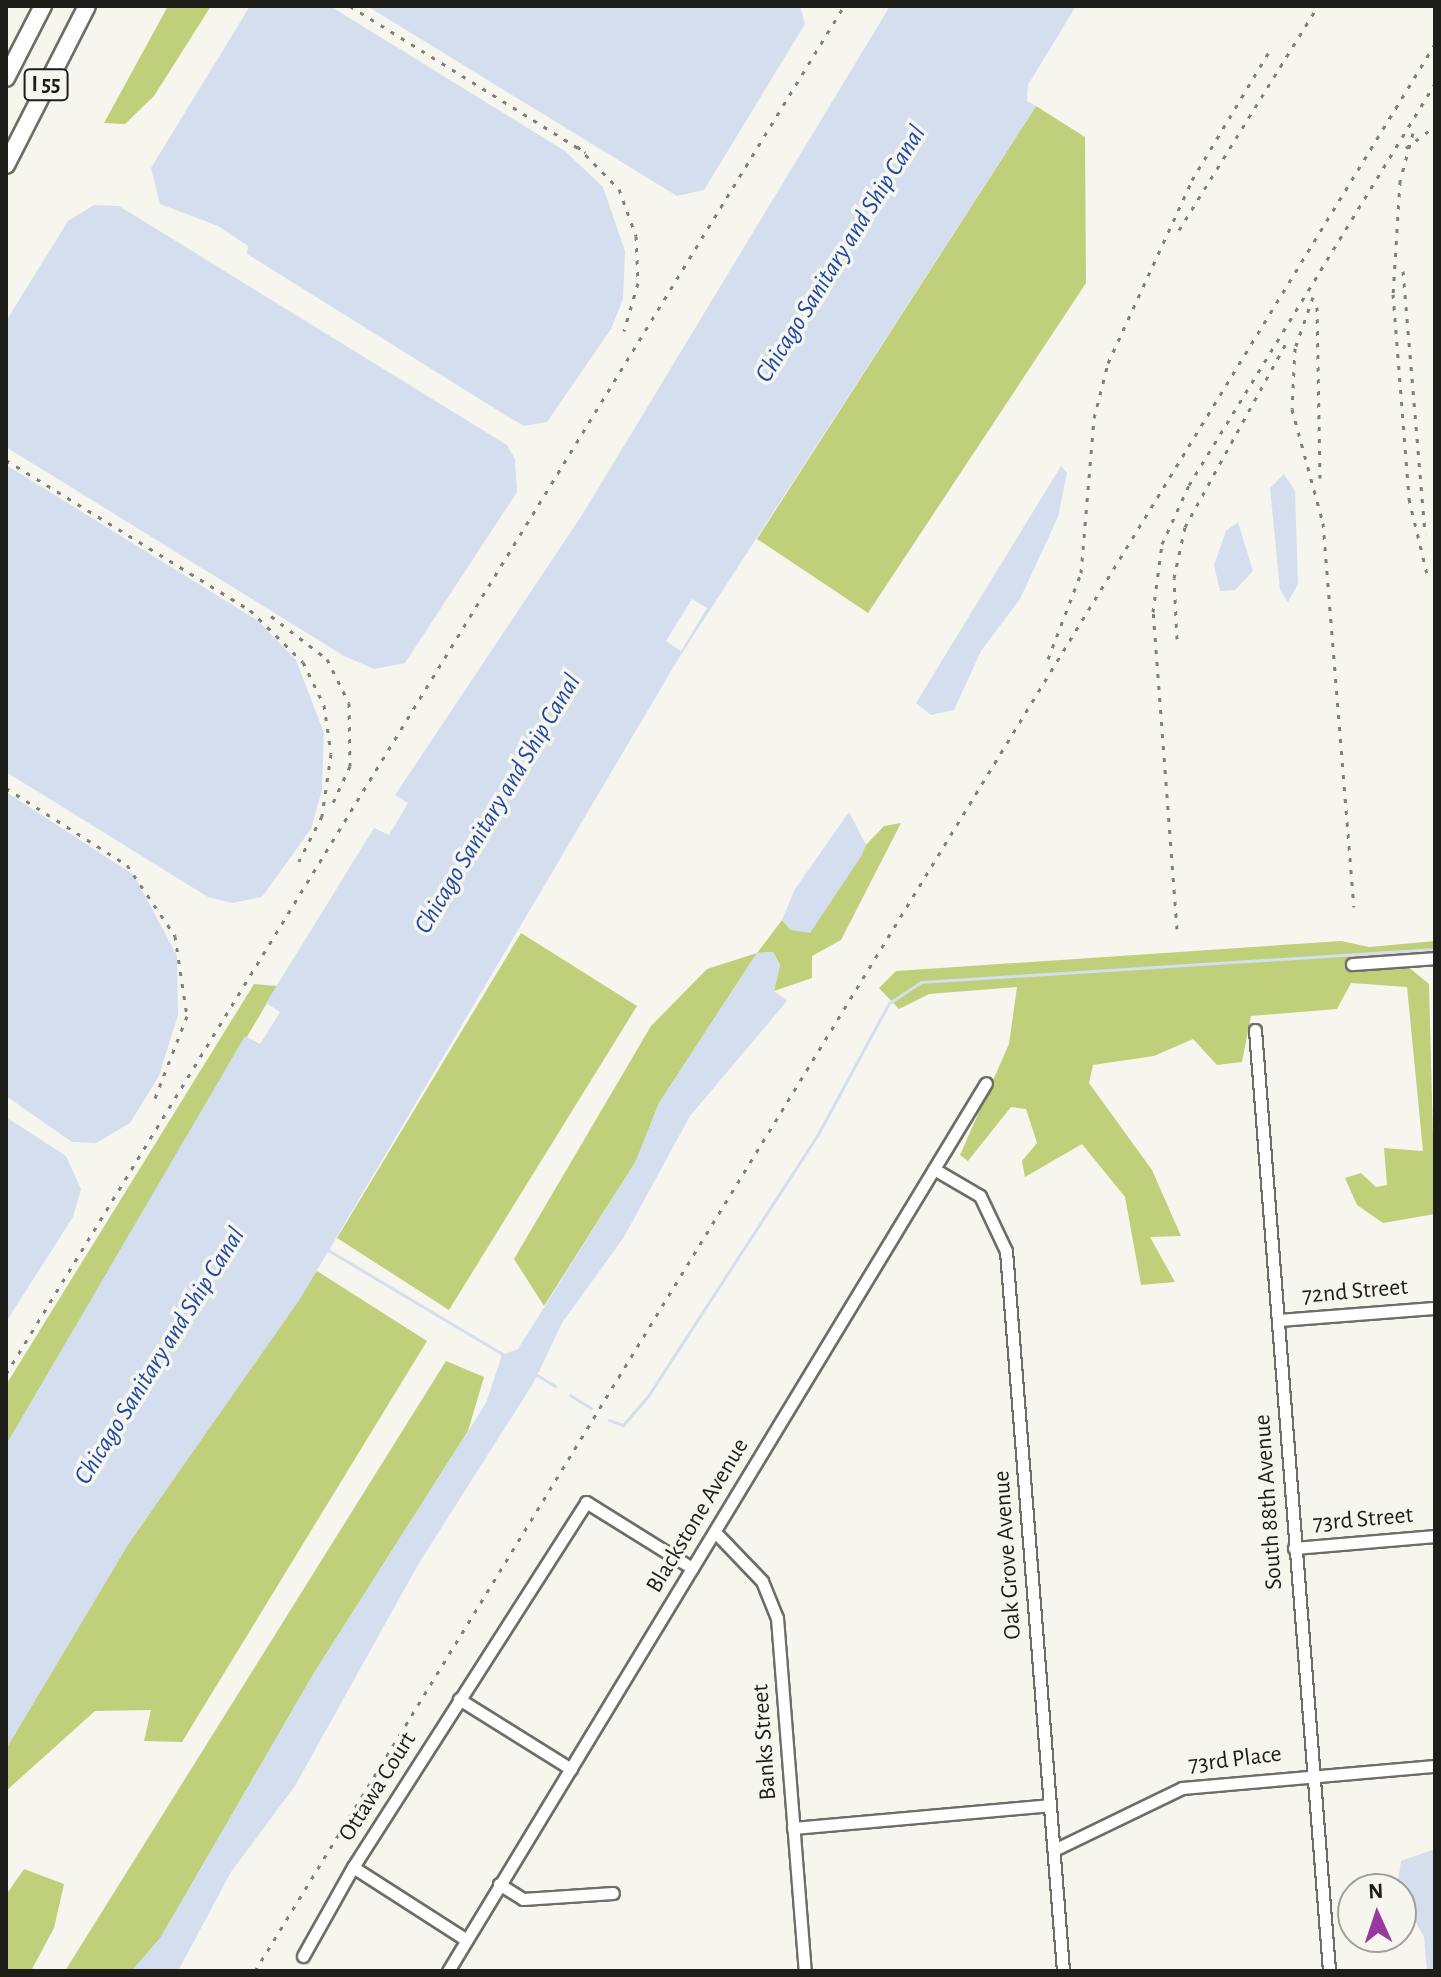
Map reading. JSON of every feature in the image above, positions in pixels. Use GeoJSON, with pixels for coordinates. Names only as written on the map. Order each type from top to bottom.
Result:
{"type":"FeatureCollection","features":[{"type":"Feature","properties":{"kind":"highway","name":"I 55"},"geometry":{"type":"LineString","coordinates":[[6,78],[43,6]]}},
{"type":"Feature","properties":{"kind":"highway","name":"I 55"},"geometry":{"type":"LineString","coordinates":[[6,165],[87,6]]}},
{"type":"Feature","properties":{"kind":"street"},"geometry":{"type":"LineString","coordinates":[[1352,964],[1435,958]]}},
{"type":"Feature","properties":{"kind":"street","name":"South 88th Avenue"},"geometry":{"type":"LineString","coordinates":[[1255,1030],[1329,1971]]}},
{"type":"Feature","properties":{"kind":"street","name":"Blackstone Avenue"},"geometry":{"type":"LineString","coordinates":[[448,1971],[986,1083]]}},
{"type":"Feature","properties":{"kind":"street","name":"Oak Grove Avenue"},"geometry":{"type":"LineString","coordinates":[[934,1169],[980,1196],[1006,1251],[1063,1971]]}},
{"type":"Feature","properties":{"kind":"street","name":"72nd Street"},"geometry":{"type":"LineString","coordinates":[[1278,1320],[1435,1308]]}},
{"type":"Feature","properties":{"kind":"street","name":"Ottawa Court"},"geometry":{"type":"LineString","coordinates":[[465,1939],[353,1867],[586,1502],[692,1568]]}},
{"type":"Feature","properties":{"kind":"street","name":"Banks Street"},"geometry":{"type":"LineString","coordinates":[[715,1532],[773,1602],[805,1971]]}},
{"type":"Feature","properties":{"kind":"street","name":"73rd Street"},"geometry":{"type":"LineString","coordinates":[[1294,1548],[1435,1536]]}},
{"type":"Feature","properties":{"kind":"street"},"geometry":{"type":"LineString","coordinates":[[459,1699],[571,1769]]}},
{"type":"Feature","properties":{"kind":"street","name":"73rd Place"},"geometry":{"type":"LineString","coordinates":[[1054,1850],[1182,1788],[1313,1773],[1435,1766]]}},
{"type":"Feature","properties":{"kind":"street"},"geometry":{"type":"LineString","coordinates":[[793,1828],[1049,1805]]}},
{"type":"Feature","properties":{"kind":"street"},"geometry":{"type":"LineString","coordinates":[[303,1956],[353,1867]]}},
{"type":"Feature","properties":{"kind":"street"},"geometry":{"type":"LineString","coordinates":[[499,1884],[523,1899],[613,1893]]}},
{"type":"Feature","properties":{"kind":"green space"},"geometry":{"type":"Polygon","coordinates":[[[168,6],[211,6],[154,96],[125,124],[104,123],[168,6]]]}},
{"type":"Feature","properties":{"kind":"green space"},"geometry":{"type":"Polygon","coordinates":[[[1036,106],[1085,137],[1086,283],[868,613],[757,539],[1036,106]]]}},
{"type":"Feature","properties":{"kind":"green space"},"geometry":{"type":"Polygon","coordinates":[[[901,823],[841,940],[812,956],[812,978],[774,991],[780,965],[773,952],[757,953],[782,920],[791,930],[810,932],[866,845],[884,826],[901,823]]]}},
{"type":"Feature","properties":{"kind":"green space"},"geometry":{"type":"Polygon","coordinates":[[[521,933],[637,1006],[449,1310],[337,1238],[521,933]]]}},
{"type":"Feature","properties":{"kind":"green space"},"geometry":{"type":"Polygon","coordinates":[[[1341,941],[1369,947],[1435,941],[1435,954],[1406,965],[1429,984],[1435,1214],[1383,1223],[1357,1205],[1345,1178],[1361,1173],[1376,1187],[1387,1185],[1384,1148],[1423,1151],[1407,987],[1351,983],[1337,1009],[1251,1016],[1242,1062],[1217,1065],[1193,1039],[1154,1056],[1093,1065],[1089,1083],[1152,1170],[1181,1236],[1150,1237],[1175,1282],[1141,1285],[1125,1197],[1082,1144],[1025,1177],[1022,1161],[1037,1143],[1026,1109],[1011,1107],[968,1161],[960,1155],[1009,1044],[1017,987],[929,994],[899,1009],[879,988],[896,971],[1341,941]]]}},
{"type":"Feature","properties":{"kind":"green space"},"geometry":{"type":"Polygon","coordinates":[[[757,953],[659,1103],[636,1161],[544,1306],[514,1259],[651,1026],[707,969],[757,953]]]}},
{"type":"Feature","properties":{"kind":"green space"},"geometry":{"type":"Polygon","coordinates":[[[254,984],[277,986],[6,1445],[6,1385],[254,984]]]}},
{"type":"Feature","properties":{"kind":"green space"},"geometry":{"type":"Polygon","coordinates":[[[317,1271],[427,1341],[182,1742],[144,1741],[151,1710],[95,1711],[6,1791],[6,1749],[127,1546],[317,1271]]]}},
{"type":"Feature","properties":{"kind":"green space"},"geometry":{"type":"Polygon","coordinates":[[[446,1361],[484,1377],[468,1431],[314,1673],[161,1937],[132,1971],[65,1971],[446,1361]]]}},
{"type":"Feature","properties":{"kind":"green space"},"geometry":{"type":"Polygon","coordinates":[[[24,1869],[64,1884],[54,1928],[31,1971],[6,1971],[6,1895],[24,1869]]]}},
{"type":"Feature","properties":{"kind":"water"},"geometry":{"type":"Polygon","coordinates":[[[250,6],[330,6],[565,151],[603,187],[625,251],[623,299],[611,329],[547,422],[524,426],[247,254],[248,246],[218,226],[160,204],[151,168],[250,6]]]}},
{"type":"Feature","properties":{"kind":"water"},"geometry":{"type":"Polygon","coordinates":[[[367,6],[800,6],[805,24],[704,190],[677,196],[367,6]]]}},
{"type":"Feature","properties":{"kind":"water","name":"Chicago Sanitary and Ship Canal"},"geometry":{"type":"Polygon","coordinates":[[[890,6],[1076,6],[1028,85],[1027,101],[1036,106],[677,661],[300,1299],[127,1546],[6,1749],[6,1445],[245,1036],[260,1044],[280,1012],[266,1003],[374,828],[389,835],[408,803],[395,795],[582,515],[890,6]]]}},
{"type":"Feature","properties":{"kind":"water"},"geometry":{"type":"Polygon","coordinates":[[[94,205],[119,206],[507,445],[515,459],[517,492],[405,663],[374,669],[344,656],[6,447],[6,321],[68,221],[94,205]]]}},
{"type":"Feature","properties":{"kind":"water"},"geometry":{"type":"Polygon","coordinates":[[[6,465],[257,620],[296,660],[324,733],[322,790],[311,829],[262,897],[232,903],[208,897],[6,772],[6,465]]]}},
{"type":"Feature","properties":{"kind":"water"},"geometry":{"type":"Polygon","coordinates":[[[1061,466],[1067,473],[1058,517],[1020,599],[981,651],[954,710],[931,715],[916,703],[1061,466]]]}},
{"type":"Feature","properties":{"kind":"water"},"geometry":{"type":"Polygon","coordinates":[[[1284,474],[1295,491],[1298,584],[1288,602],[1280,590],[1270,488],[1284,474]]]}},
{"type":"Feature","properties":{"kind":"water"},"geometry":{"type":"Polygon","coordinates":[[[1238,522],[1253,571],[1235,590],[1220,591],[1214,565],[1226,531],[1238,522]]]}},
{"type":"Feature","properties":{"kind":"water"},"geometry":{"type":"Polygon","coordinates":[[[6,792],[134,875],[177,956],[178,1015],[159,1076],[130,1123],[96,1143],[72,1142],[6,1096],[6,792]]]}},
{"type":"Feature","properties":{"kind":"water"},"geometry":{"type":"Polygon","coordinates":[[[849,812],[866,845],[862,855],[810,933],[791,930],[782,920],[795,889],[849,812]]]}},
{"type":"Feature","properties":{"kind":"water"},"geometry":{"type":"Polygon","coordinates":[[[773,952],[780,965],[774,991],[787,1001],[690,1116],[624,1237],[562,1323],[534,1382],[419,1563],[295,1786],[231,1872],[178,1971],[132,1971],[161,1937],[314,1673],[486,1403],[502,1355],[518,1349],[636,1161],[659,1103],[757,953],[773,952]]]}},
{"type":"Feature","properties":{"kind":"water"},"geometry":{"type":"Polygon","coordinates":[[[6,1117],[66,1156],[81,1189],[73,1217],[6,1322],[6,1117]]]}},
{"type":"Feature","properties":{"kind":"water"},"geometry":{"type":"Polygon","coordinates":[[[1435,1849],[1435,1971],[1427,1971],[1424,1937],[1417,1925],[1417,1873],[1399,1873],[1401,1861],[1435,1849]]]}},
{"type":"Feature","properties":{"kind":"pier"},"geometry":{"type":"Polygon","coordinates":[[[692,599],[707,608],[681,651],[666,641],[692,599]]]}},
{"type":"Feature","properties":{"kind":"waterway"},"geometry":{"type":"LineString","coordinates":[[609,1420],[623,1425],[648,1396],[817,1136],[889,1003],[921,982],[1435,949]]}},
{"type":"Feature","properties":{"kind":"waterway"},"geometry":{"type":"LineString","coordinates":[[328,1250],[504,1355]]}},
{"type":"Feature","properties":{"kind":"waterway"},"geometry":{"type":"LineString","coordinates":[[534,1373],[555,1386]]}},
{"type":"Feature","properties":{"kind":"waterway"},"geometry":{"type":"LineString","coordinates":[[570,1395],[591,1408]]}},
{"type":"Feature","properties":{"kind":"railway"},"geometry":{"type":"LineString","coordinates":[[350,6],[585,152]]}},
{"type":"Feature","properties":{"kind":"railway"},"geometry":{"type":"LineString","coordinates":[[6,1374],[844,6]]}},
{"type":"Feature","properties":{"kind":"railway"},"geometry":{"type":"LineString","coordinates":[[1179,230],[1318,6]]}},
{"type":"Feature","properties":{"kind":"railway"},"geometry":{"type":"LineString","coordinates":[[255,1971],[1435,44]]}},
{"type":"Feature","properties":{"kind":"railway"},"geometry":{"type":"LineString","coordinates":[[1048,659],[1081,573],[1094,418],[1108,363],[1192,180],[1272,47]]}},
{"type":"Feature","properties":{"kind":"railway"},"geometry":{"type":"LineString","coordinates":[[1177,929],[1153,612],[1162,544],[1189,485],[1435,83]]}},
{"type":"Feature","properties":{"kind":"railway"},"geometry":{"type":"LineString","coordinates":[[1406,148],[1435,126]]}},
{"type":"Feature","properties":{"kind":"railway"},"geometry":{"type":"LineString","coordinates":[[1413,133],[1400,181],[1393,294],[1409,499],[1428,578]]}},
{"type":"Feature","properties":{"kind":"railway"},"geometry":{"type":"LineString","coordinates":[[577,146],[619,189],[636,236],[638,283],[624,331]]}},
{"type":"Feature","properties":{"kind":"railway"},"geometry":{"type":"LineString","coordinates":[[1403,271],[1425,534]]}},
{"type":"Feature","properties":{"kind":"railway"},"geometry":{"type":"LineString","coordinates":[[1313,297],[1295,348],[1292,409],[1323,523],[1354,907]]}},
{"type":"Feature","properties":{"kind":"railway"},"geometry":{"type":"LineString","coordinates":[[1317,307],[1320,478]]}},
{"type":"Feature","properties":{"kind":"railway"},"geometry":{"type":"LineString","coordinates":[[1177,639],[1174,578],[1185,527],[1285,345]]}},
{"type":"Feature","properties":{"kind":"railway"},"geometry":{"type":"LineString","coordinates":[[6,460],[250,610],[303,662],[324,705],[331,754],[322,816],[299,861]]}},
{"type":"Feature","properties":{"kind":"railway"},"geometry":{"type":"LineString","coordinates":[[271,616],[327,659],[349,703],[350,766],[330,809]]}},
{"type":"Feature","properties":{"kind":"railway"},"geometry":{"type":"LineString","coordinates":[[6,788],[127,865],[175,936],[187,1016],[153,1103]]}}]}
